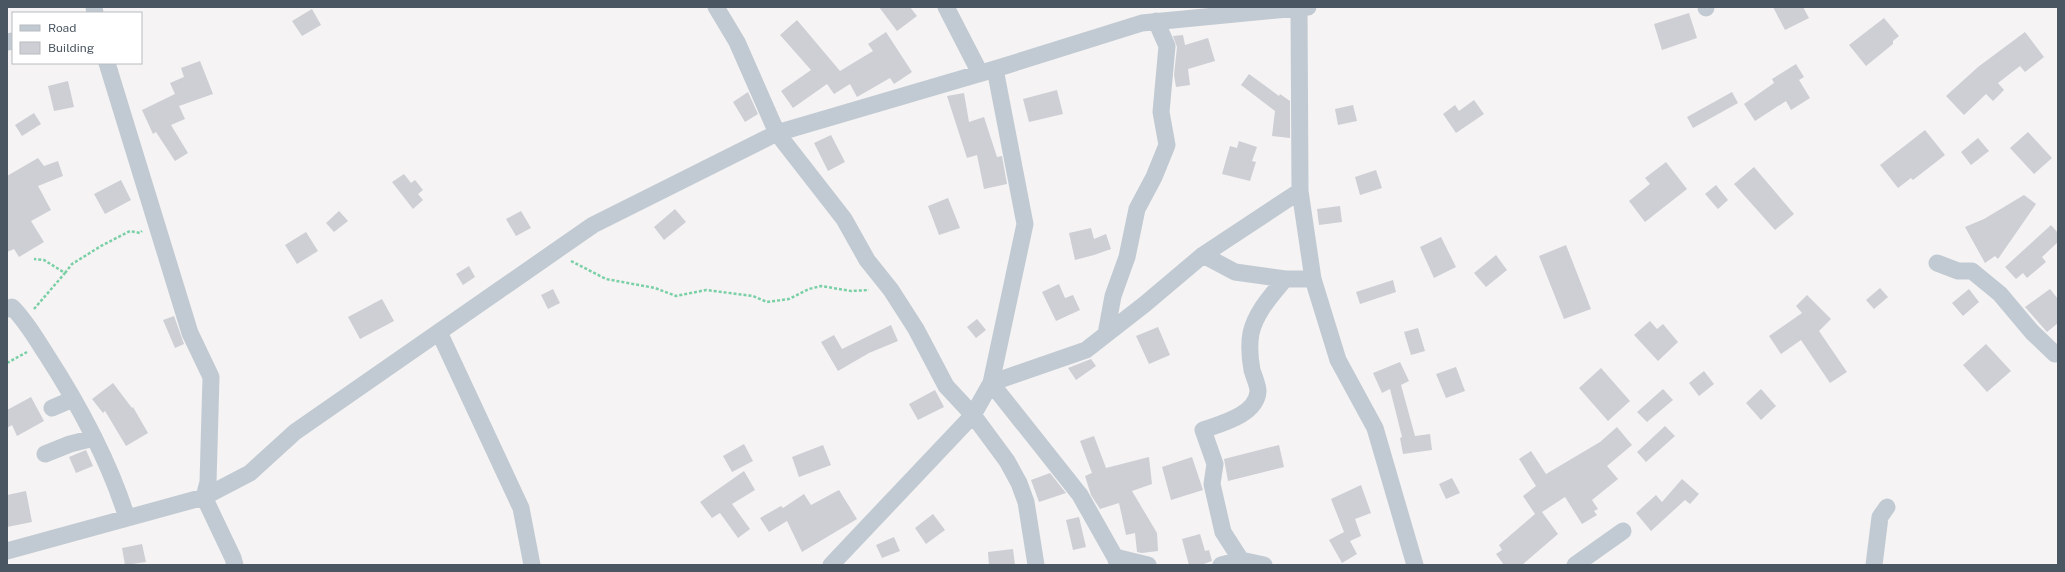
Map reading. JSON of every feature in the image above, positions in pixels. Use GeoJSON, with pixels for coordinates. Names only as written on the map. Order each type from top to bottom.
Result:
{"type":"FeatureCollection","features":[{"type":"Feature","properties":{"kind":"street"},"geometry":{"type":"LineString","coordinates":[[716,7],[737,42],[777,133],[844,219],[867,260],[884,281],[916,329],[946,386],[973,415],[1007,462],[1019,483],[1026,502],[1036,565]]}},
{"type":"Feature","properties":{"kind":"street"},"geometry":{"type":"LineString","coordinates":[[831,565],[973,415],[991,383],[1025,224],[988,71],[946,7]]}},
{"type":"Feature","properties":{"kind":"street"},"geometry":{"type":"LineString","coordinates":[[7,551],[204,497],[250,473],[295,432],[593,225],[777,133],[988,71],[1142,23],[1302,8],[1300,191],[1313,279],[1338,360],[1375,428],[1415,565]]}},
{"type":"Feature","properties":{"kind":"street"},"geometry":{"type":"LineString","coordinates":[[1106,334],[1113,296],[1127,258],[1137,209],[1154,177],[1167,145],[1161,112],[1167,46],[1156,21]]}},
{"type":"Feature","properties":{"kind":"street"},"geometry":{"type":"LineString","coordinates":[[107,64],[190,333],[211,377],[208,482],[204,497],[233,558],[234,565]]}},
{"type":"Feature","properties":{"kind":"street"},"geometry":{"type":"LineString","coordinates":[[991,383],[1086,350],[1203,255],[1300,191]]}},
{"type":"Feature","properties":{"kind":"street"},"geometry":{"type":"LineString","coordinates":[[1203,255],[1235,272],[1285,279],[1313,279]]}},
{"type":"Feature","properties":{"kind":"street"},"geometry":{"type":"LineString","coordinates":[[1937,263],[1958,271],[1972,271],[2000,294],[2032,332],[2055,354],[2058,353]]}},
{"type":"Feature","properties":{"kind":"street"},"geometry":{"type":"LineString","coordinates":[[1241,560],[1222,532],[1212,484],[1215,464],[1203,430],[1241,416],[1253,402],[1258,392],[1252,369],[1251,335],[1263,306],[1285,279]]}},
{"type":"Feature","properties":{"kind":"street"},"geometry":{"type":"LineString","coordinates":[[7,309],[12,307],[26,321],[73,399],[117,485],[127,518]]}},
{"type":"Feature","properties":{"kind":"street"},"geometry":{"type":"LineString","coordinates":[[439,332],[520,508],[532,565]]}},
{"type":"Feature","properties":{"kind":"street"},"geometry":{"type":"LineString","coordinates":[[991,383],[1080,495],[1116,561],[1148,565]]}},
{"type":"Feature","properties":{"kind":"street"},"geometry":{"type":"LineString","coordinates":[[52,408],[73,399]]}},
{"type":"Feature","properties":{"kind":"street"},"geometry":{"type":"LineString","coordinates":[[45,454],[70,444],[94,438]]}},
{"type":"Feature","properties":{"kind":"street"},"geometry":{"type":"LineString","coordinates":[[1874,565],[1880,517],[1887,507]]}},
{"type":"Feature","properties":{"kind":"street"},"geometry":{"type":"LineString","coordinates":[[1575,565],[1623,531]]}},
{"type":"Feature","properties":{"kind":"street"},"geometry":{"type":"LineString","coordinates":[[1221,565],[1241,560],[1264,565]]}},
{"type":"Feature","properties":{"kind":"path"},"geometry":{"type":"LineString","coordinates":[[26,321],[32,311],[72,264],[101,246],[130,231],[140,233],[146,228],[157,224]]}},
{"type":"Feature","properties":{"kind":"path"},"geometry":{"type":"LineString","coordinates":[[551,254],[573,261],[606,279],[655,288],[676,296],[706,290],[753,296],[767,302],[789,299],[808,289],[821,286],[851,291],[871,290],[884,281]]}},
{"type":"Feature","properties":{"kind":"path"},"geometry":{"type":"LineString","coordinates":[[34,259],[44,260],[65,273]]}},
{"type":"Feature","properties":{"kind":"building"},"geometry":{"type":"Polygon","coordinates":[[[879,7],[910,7],[917,16],[897,31],[879,7]]]}},
{"type":"Feature","properties":{"kind":"building"},"geometry":{"type":"Polygon","coordinates":[[[1773,7],[1803,7],[1809,18],[1785,30],[1773,7]]]}},
{"type":"Feature","properties":{"kind":"building"},"geometry":{"type":"Polygon","coordinates":[[[312,9],[321,25],[302,36],[292,21],[312,9]]]}},
{"type":"Feature","properties":{"kind":"building"},"geometry":{"type":"Polygon","coordinates":[[[1689,13],[1697,38],[1662,50],[1654,24],[1689,13]]]}},
{"type":"Feature","properties":{"kind":"building"},"geometry":{"type":"Polygon","coordinates":[[[1884,18],[1899,36],[1893,41],[1893,44],[1866,66],[1849,45],[1884,18]]]}},
{"type":"Feature","properties":{"kind":"building"},"geometry":{"type":"Polygon","coordinates":[[[797,20],[840,71],[873,51],[868,44],[886,32],[912,72],[894,84],[890,78],[857,97],[850,84],[834,94],[827,84],[793,108],[781,91],[811,70],[780,35],[797,20]]]}},
{"type":"Feature","properties":{"kind":"building"},"geometry":{"type":"Polygon","coordinates":[[[2025,32],[2044,57],[2025,72],[2020,66],[1998,83],[2004,90],[1993,101],[1986,94],[1964,115],[1946,96],[1978,67],[2025,32]]]}},
{"type":"Feature","properties":{"kind":"building"},"geometry":{"type":"Polygon","coordinates":[[[1183,35],[1185,45],[1208,38],[1215,61],[1188,69],[1190,85],[1176,87],[1174,75],[1177,47],[1173,36],[1183,35]]]}},
{"type":"Feature","properties":{"kind":"building"},"geometry":{"type":"Polygon","coordinates":[[[200,61],[213,94],[179,106],[185,119],[171,125],[188,153],[175,161],[156,132],[153,134],[142,110],[175,94],[170,83],[184,77],[181,68],[200,61]]]}},
{"type":"Feature","properties":{"kind":"building"},"geometry":{"type":"Polygon","coordinates":[[[1796,64],[1804,77],[1799,80],[1810,98],[1791,110],[1786,101],[1755,121],[1744,104],[1774,83],[1772,79],[1796,64]]]}},
{"type":"Feature","properties":{"kind":"building"},"geometry":{"type":"Polygon","coordinates":[[[1249,74],[1279,96],[1280,94],[1290,101],[1290,138],[1272,136],[1275,111],[1241,85],[1249,74]]]}},
{"type":"Feature","properties":{"kind":"building"},"geometry":{"type":"Polygon","coordinates":[[[68,81],[74,107],[54,111],[48,86],[68,81]]]}},
{"type":"Feature","properties":{"kind":"building"},"geometry":{"type":"Polygon","coordinates":[[[1057,90],[1063,114],[1029,122],[1023,99],[1057,90]]]}},
{"type":"Feature","properties":{"kind":"building"},"geometry":{"type":"Polygon","coordinates":[[[748,92],[758,114],[745,122],[733,102],[748,92]]]}},
{"type":"Feature","properties":{"kind":"building"},"geometry":{"type":"Polygon","coordinates":[[[1732,92],[1738,103],[1693,128],[1687,117],[1732,92]]]}},
{"type":"Feature","properties":{"kind":"building"},"geometry":{"type":"Polygon","coordinates":[[[964,93],[969,122],[984,117],[997,157],[1002,156],[1007,184],[984,189],[977,155],[967,158],[947,96],[964,93]]]}},
{"type":"Feature","properties":{"kind":"building"},"geometry":{"type":"Polygon","coordinates":[[[1474,100],[1484,114],[1456,133],[1443,114],[1455,105],[1459,111],[1474,100]]]}},
{"type":"Feature","properties":{"kind":"building"},"geometry":{"type":"Polygon","coordinates":[[[1353,105],[1357,121],[1338,125],[1335,109],[1353,105]]]}},
{"type":"Feature","properties":{"kind":"building"},"geometry":{"type":"Polygon","coordinates":[[[34,113],[41,124],[22,136],[15,125],[34,113]]]}},
{"type":"Feature","properties":{"kind":"building"},"geometry":{"type":"Polygon","coordinates":[[[1925,130],[1945,155],[1913,180],[1911,178],[1898,188],[1880,165],[1925,130]]]}},
{"type":"Feature","properties":{"kind":"building"},"geometry":{"type":"Polygon","coordinates":[[[2028,132],[2052,158],[2034,174],[2010,148],[2028,132]]]}},
{"type":"Feature","properties":{"kind":"building"},"geometry":{"type":"Polygon","coordinates":[[[831,135],[845,162],[828,171],[814,143],[831,135]]]}},
{"type":"Feature","properties":{"kind":"building"},"geometry":{"type":"Polygon","coordinates":[[[1978,138],[1989,151],[1971,165],[1961,152],[1978,138]]]}},
{"type":"Feature","properties":{"kind":"building"},"geometry":{"type":"Polygon","coordinates":[[[1239,141],[1257,147],[1252,161],[1256,162],[1250,181],[1222,174],[1230,146],[1237,148],[1239,141]]]}},
{"type":"Feature","properties":{"kind":"building"},"geometry":{"type":"Polygon","coordinates":[[[38,158],[44,166],[58,161],[63,176],[38,186],[51,210],[31,221],[44,242],[19,257],[14,249],[7,252],[7,176],[38,158]]]}},
{"type":"Feature","properties":{"kind":"building"},"geometry":{"type":"Polygon","coordinates":[[[1666,162],[1687,189],[1645,222],[1629,201],[1650,184],[1645,178],[1666,162]]]}},
{"type":"Feature","properties":{"kind":"building"},"geometry":{"type":"Polygon","coordinates":[[[1754,167],[1794,214],[1775,230],[1734,184],[1754,167]]]}},
{"type":"Feature","properties":{"kind":"building"},"geometry":{"type":"Polygon","coordinates":[[[1376,170],[1382,188],[1360,195],[1355,177],[1376,170]]]}},
{"type":"Feature","properties":{"kind":"building"},"geometry":{"type":"Polygon","coordinates":[[[404,174],[411,183],[415,180],[423,190],[418,194],[423,200],[413,209],[392,182],[404,174]]]}},
{"type":"Feature","properties":{"kind":"building"},"geometry":{"type":"Polygon","coordinates":[[[121,180],[131,200],[105,214],[94,194],[121,180]]]}},
{"type":"Feature","properties":{"kind":"building"},"geometry":{"type":"Polygon","coordinates":[[[1716,185],[1728,200],[1718,209],[1705,194],[1716,185]]]}},
{"type":"Feature","properties":{"kind":"building"},"geometry":{"type":"Polygon","coordinates":[[[2024,195],[2036,204],[1998,259],[1995,256],[1985,263],[1965,227],[1984,219],[2024,195]]]}},
{"type":"Feature","properties":{"kind":"building"},"geometry":{"type":"Polygon","coordinates":[[[948,198],[960,228],[939,235],[928,206],[948,198]]]}},
{"type":"Feature","properties":{"kind":"building"},"geometry":{"type":"Polygon","coordinates":[[[1340,206],[1342,222],[1319,225],[1317,209],[1340,206]]]}},
{"type":"Feature","properties":{"kind":"building"},"geometry":{"type":"Polygon","coordinates":[[[675,209],[686,222],[664,240],[654,227],[675,209]]]}},
{"type":"Feature","properties":{"kind":"building"},"geometry":{"type":"Polygon","coordinates":[[[339,211],[348,221],[334,232],[326,223],[339,211]]]}},
{"type":"Feature","properties":{"kind":"building"},"geometry":{"type":"Polygon","coordinates":[[[521,211],[531,228],[516,236],[506,219],[521,211]]]}},
{"type":"Feature","properties":{"kind":"building"},"geometry":{"type":"Polygon","coordinates":[[[2051,225],[2058,233],[2058,242],[2042,257],[2046,262],[2027,278],[2023,273],[2016,279],[2005,267],[2051,225]]]}},
{"type":"Feature","properties":{"kind":"building"},"geometry":{"type":"Polygon","coordinates":[[[1091,228],[1094,239],[1106,234],[1111,249],[1075,260],[1069,233],[1091,228]]]}},
{"type":"Feature","properties":{"kind":"building"},"geometry":{"type":"Polygon","coordinates":[[[306,232],[318,251],[297,264],[285,245],[306,232]]]}},
{"type":"Feature","properties":{"kind":"building"},"geometry":{"type":"Polygon","coordinates":[[[1441,237],[1456,267],[1434,278],[1420,247],[1441,237]]]}},
{"type":"Feature","properties":{"kind":"building"},"geometry":{"type":"Polygon","coordinates":[[[1566,245],[1591,309],[1564,319],[1539,256],[1566,245]]]}},
{"type":"Feature","properties":{"kind":"building"},"geometry":{"type":"Polygon","coordinates":[[[1496,255],[1507,270],[1486,287],[1474,273],[1496,255]]]}},
{"type":"Feature","properties":{"kind":"building"},"geometry":{"type":"Polygon","coordinates":[[[469,266],[475,277],[463,285],[456,274],[469,266]]]}},
{"type":"Feature","properties":{"kind":"building"},"geometry":{"type":"Polygon","coordinates":[[[1393,280],[1396,292],[1360,304],[1356,292],[1393,280]]]}},
{"type":"Feature","properties":{"kind":"building"},"geometry":{"type":"Polygon","coordinates":[[[1059,284],[1065,298],[1073,295],[1080,310],[1056,321],[1042,292],[1059,284]]]}},
{"type":"Feature","properties":{"kind":"building"},"geometry":{"type":"Polygon","coordinates":[[[1880,288],[1888,297],[1874,309],[1866,300],[1880,288]]]}},
{"type":"Feature","properties":{"kind":"building"},"geometry":{"type":"Polygon","coordinates":[[[553,289],[560,303],[548,309],[541,295],[553,289]]]}},
{"type":"Feature","properties":{"kind":"building"},"geometry":{"type":"Polygon","coordinates":[[[1969,289],[1979,302],[1963,316],[1952,303],[1969,289]]]}},
{"type":"Feature","properties":{"kind":"building"},"geometry":{"type":"Polygon","coordinates":[[[2050,289],[2058,299],[2058,323],[2047,332],[2025,307],[2050,289]]]}},
{"type":"Feature","properties":{"kind":"building"},"geometry":{"type":"Polygon","coordinates":[[[1807,295],[1831,319],[1819,331],[1847,372],[1830,383],[1801,340],[1781,354],[1769,336],[1802,313],[1796,306],[1807,295]]]}},
{"type":"Feature","properties":{"kind":"building"},"geometry":{"type":"Polygon","coordinates":[[[382,299],[394,321],[360,339],[348,317],[382,299]]]}},
{"type":"Feature","properties":{"kind":"building"},"geometry":{"type":"Polygon","coordinates":[[[174,316],[184,344],[175,348],[163,320],[174,316]]]}},
{"type":"Feature","properties":{"kind":"building"},"geometry":{"type":"Polygon","coordinates":[[[977,319],[986,330],[976,338],[967,327],[977,319]]]}},
{"type":"Feature","properties":{"kind":"building"},"geometry":{"type":"Polygon","coordinates":[[[1650,321],[1657,329],[1663,324],[1678,342],[1658,361],[1634,335],[1650,321]]]}},
{"type":"Feature","properties":{"kind":"building"},"geometry":{"type":"Polygon","coordinates":[[[891,325],[898,341],[869,353],[838,371],[821,342],[834,335],[842,349],[891,325]]]}},
{"type":"Feature","properties":{"kind":"building"},"geometry":{"type":"Polygon","coordinates":[[[1158,327],[1170,355],[1149,364],[1136,336],[1158,327]]]}},
{"type":"Feature","properties":{"kind":"building"},"geometry":{"type":"Polygon","coordinates":[[[1418,328],[1425,351],[1411,355],[1404,332],[1418,328]]]}},
{"type":"Feature","properties":{"kind":"building"},"geometry":{"type":"Polygon","coordinates":[[[1986,344],[2011,371],[1987,392],[1963,365],[1986,344]]]}},
{"type":"Feature","properties":{"kind":"building"},"geometry":{"type":"Polygon","coordinates":[[[1091,359],[1096,366],[1076,380],[1068,368],[1091,359]]]}},
{"type":"Feature","properties":{"kind":"building"},"geometry":{"type":"Polygon","coordinates":[[[1400,362],[1409,381],[1401,385],[1415,436],[1430,434],[1432,450],[1403,454],[1400,438],[1402,437],[1390,389],[1382,393],[1373,373],[1400,362]]]}},
{"type":"Feature","properties":{"kind":"building"},"geometry":{"type":"Polygon","coordinates":[[[1456,367],[1465,391],[1446,398],[1436,374],[1456,367]]]}},
{"type":"Feature","properties":{"kind":"building"},"geometry":{"type":"Polygon","coordinates":[[[1601,368],[1630,401],[1608,421],[1579,388],[1601,368]]]}},
{"type":"Feature","properties":{"kind":"building"},"geometry":{"type":"Polygon","coordinates":[[[1704,371],[1714,384],[1699,396],[1689,383],[1704,371]]]}},
{"type":"Feature","properties":{"kind":"building"},"geometry":{"type":"Polygon","coordinates":[[[113,383],[132,408],[133,407],[148,433],[126,446],[105,411],[103,413],[92,399],[113,383]]]}},
{"type":"Feature","properties":{"kind":"building"},"geometry":{"type":"Polygon","coordinates":[[[1663,389],[1673,400],[1647,422],[1637,412],[1663,389]]]}},
{"type":"Feature","properties":{"kind":"building"},"geometry":{"type":"Polygon","coordinates":[[[1761,389],[1776,406],[1761,420],[1746,403],[1761,389]]]}},
{"type":"Feature","properties":{"kind":"building"},"geometry":{"type":"Polygon","coordinates":[[[935,390],[944,407],[918,420],[909,404],[935,390]]]}},
{"type":"Feature","properties":{"kind":"building"},"geometry":{"type":"Polygon","coordinates":[[[31,397],[44,421],[17,436],[12,425],[7,428],[7,410],[31,397]]]}},
{"type":"Feature","properties":{"kind":"building"},"geometry":{"type":"Polygon","coordinates":[[[1665,426],[1675,436],[1646,462],[1637,452],[1665,426]]]}},
{"type":"Feature","properties":{"kind":"building"},"geometry":{"type":"Polygon","coordinates":[[[1617,427],[1632,445],[1607,466],[1618,479],[1592,500],[1598,509],[1594,511],[1597,515],[1582,524],[1565,497],[1542,512],[1558,534],[1522,565],[1504,565],[1496,554],[1502,550],[1499,545],[1535,514],[1523,496],[1536,486],[1519,459],[1531,451],[1546,474],[1600,442],[1617,427]]]}},
{"type":"Feature","properties":{"kind":"building"},"geometry":{"type":"Polygon","coordinates":[[[1094,436],[1106,468],[1149,457],[1152,484],[1132,491],[1157,533],[1158,551],[1142,553],[1137,552],[1135,533],[1126,535],[1119,503],[1100,509],[1091,495],[1085,476],[1092,473],[1080,441],[1094,436]]]}},
{"type":"Feature","properties":{"kind":"building"},"geometry":{"type":"Polygon","coordinates":[[[744,444],[753,461],[732,472],[723,456],[744,444]]]}},
{"type":"Feature","properties":{"kind":"building"},"geometry":{"type":"Polygon","coordinates":[[[823,445],[831,465],[799,477],[792,457],[823,445]]]}},
{"type":"Feature","properties":{"kind":"building"},"geometry":{"type":"Polygon","coordinates":[[[1279,445],[1284,467],[1228,481],[1224,459],[1279,445]]]}},
{"type":"Feature","properties":{"kind":"building"},"geometry":{"type":"Polygon","coordinates":[[[86,450],[93,466],[76,473],[69,457],[86,450]]]}},
{"type":"Feature","properties":{"kind":"building"},"geometry":{"type":"Polygon","coordinates":[[[1192,457],[1203,490],[1171,500],[1162,467],[1192,457]]]}},
{"type":"Feature","properties":{"kind":"building"},"geometry":{"type":"Polygon","coordinates":[[[744,471],[755,490],[732,504],[750,529],[738,538],[720,513],[712,518],[700,502],[744,471]]]}},
{"type":"Feature","properties":{"kind":"building"},"geometry":{"type":"Polygon","coordinates":[[[1050,473],[1066,493],[1039,502],[1031,480],[1050,473]]]}},
{"type":"Feature","properties":{"kind":"building"},"geometry":{"type":"Polygon","coordinates":[[[1452,478],[1460,493],[1446,499],[1439,484],[1452,478]]]}},
{"type":"Feature","properties":{"kind":"building"},"geometry":{"type":"Polygon","coordinates":[[[1682,479],[1699,494],[1690,504],[1685,500],[1651,531],[1636,513],[1656,495],[1662,502],[1682,479]]]}},
{"type":"Feature","properties":{"kind":"building"},"geometry":{"type":"Polygon","coordinates":[[[1361,485],[1371,513],[1355,519],[1361,536],[1350,541],[1357,554],[1342,563],[1329,540],[1344,532],[1331,499],[1361,485]]]}},
{"type":"Feature","properties":{"kind":"building"},"geometry":{"type":"Polygon","coordinates":[[[839,490],[857,519],[802,552],[787,521],[769,532],[760,518],[781,506],[783,508],[804,494],[811,505],[839,490]]]}},
{"type":"Feature","properties":{"kind":"building"},"geometry":{"type":"Polygon","coordinates":[[[26,491],[32,522],[7,527],[7,495],[26,491]]]}},
{"type":"Feature","properties":{"kind":"building"},"geometry":{"type":"Polygon","coordinates":[[[933,514],[945,530],[926,544],[915,528],[933,514]]]}},
{"type":"Feature","properties":{"kind":"building"},"geometry":{"type":"Polygon","coordinates":[[[1079,517],[1086,547],[1073,550],[1066,520],[1079,517]]]}},
{"type":"Feature","properties":{"kind":"building"},"geometry":{"type":"Polygon","coordinates":[[[1200,534],[1205,551],[1209,550],[1212,561],[1201,565],[1189,565],[1182,539],[1200,534]]]}},
{"type":"Feature","properties":{"kind":"building"},"geometry":{"type":"Polygon","coordinates":[[[894,537],[900,551],[882,558],[876,545],[894,537]]]}},
{"type":"Feature","properties":{"kind":"building"},"geometry":{"type":"Polygon","coordinates":[[[142,544],[146,562],[125,565],[122,548],[142,544]]]}},
{"type":"Feature","properties":{"kind":"building"},"geometry":{"type":"Polygon","coordinates":[[[1013,549],[1015,565],[989,565],[988,552],[1013,549]]]}}]}
